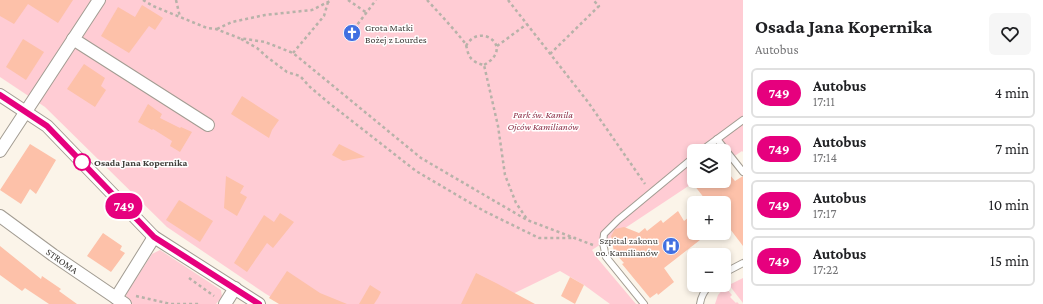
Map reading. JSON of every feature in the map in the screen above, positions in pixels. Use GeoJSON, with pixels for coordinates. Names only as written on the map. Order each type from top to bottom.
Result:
{"type":"FeatureCollection","features":[{"type":"Feature","properties":{"kind":"street"},"geometry":{"type":"LineString","coordinates":[[0,151],[99,0]]}},
{"type":"Feature","properties":{"kind":"street"},"geometry":{"type":"LineString","coordinates":[[73,39],[208,125]]}},
{"type":"Feature","properties":{"kind":"street"},"geometry":{"type":"LineString","coordinates":[[0,95],[47,126],[154,237],[259,304]]}},
{"type":"Feature","properties":{"kind":"street","name":"STROMA"},"geometry":{"type":"LineString","coordinates":[[0,216],[53,255],[120,298]]}},
{"type":"Feature","properties":{"kind":"street"},"geometry":{"type":"LineString","coordinates":[[120,298],[154,237]]}},
{"type":"Feature","properties":{"kind":"street"},"geometry":{"type":"LineString","coordinates":[[225,304],[235,288]]}},
{"type":"Feature","properties":{"kind":"lane"},"geometry":{"type":"LineString","coordinates":[[710,144],[743,120]]}},
{"type":"Feature","properties":{"kind":"lane"},"geometry":{"type":"LineString","coordinates":[[717,139],[743,172]]}},
{"type":"Feature","properties":{"kind":"lane"},"geometry":{"type":"LineString","coordinates":[[644,304],[606,256],[603,243],[604,234],[618,220],[687,163]]}},
{"type":"Feature","properties":{"kind":"lane"},"geometry":{"type":"LineString","coordinates":[[731,269],[743,263]]}},
{"type":"Feature","properties":{"kind":"lane"},"geometry":{"type":"LineString","coordinates":[[700,304],[704,292]]}},
{"type":"Feature","properties":{"kind":"path"},"geometry":{"type":"LineString","coordinates":[[143,0],[207,28],[216,29],[240,38],[257,48],[267,58],[287,72],[300,76],[310,87],[329,103],[416,171],[484,211],[539,238],[578,238]]}},
{"type":"Feature","properties":{"kind":"path"},"geometry":{"type":"LineString","coordinates":[[176,0],[180,17]]}},
{"type":"Feature","properties":{"kind":"path"},"geometry":{"type":"LineString","coordinates":[[216,29],[232,22],[265,15],[312,10],[332,0]]}},
{"type":"Feature","properties":{"kind":"path"},"geometry":{"type":"LineString","coordinates":[[348,0],[367,13]]}},
{"type":"Feature","properties":{"kind":"path"},"geometry":{"type":"LineString","coordinates":[[354,29],[376,0]]}},
{"type":"Feature","properties":{"kind":"path"},"geometry":{"type":"LineString","coordinates":[[427,0],[453,28],[466,46],[467,52],[472,60],[478,64],[484,65],[492,60],[497,53],[497,46],[494,40],[488,36],[475,36],[466,46]]}},
{"type":"Feature","properties":{"kind":"path"},"geometry":{"type":"LineString","coordinates":[[508,0],[588,102],[641,178]]}},
{"type":"Feature","properties":{"kind":"path"},"geometry":{"type":"LineString","coordinates":[[550,54],[599,6],[593,0]]}},
{"type":"Feature","properties":{"kind":"path"},"geometry":{"type":"LineString","coordinates":[[293,53],[324,16],[328,2]]}},
{"type":"Feature","properties":{"kind":"path"},"geometry":{"type":"LineString","coordinates":[[497,46],[526,24]]}},
{"type":"Feature","properties":{"kind":"path"},"geometry":{"type":"LineString","coordinates":[[240,38],[265,42],[293,53],[421,158],[527,220],[578,238],[604,250]]}},
{"type":"Feature","properties":{"kind":"path"},"geometry":{"type":"LineString","coordinates":[[484,65],[498,126],[505,174],[516,203],[527,220]]}},
{"type":"Feature","properties":{"kind":"path"},"geometry":{"type":"LineString","coordinates":[[120,298],[171,304],[200,304]]}},
{"type":"Feature","properties":{"kind":"green space","name":"Park św. Kamila Ojców Kamilianów"},"geometry":{"type":"Polygon","coordinates":[[[0,0],[743,0],[743,152],[742,151],[731,158],[731,144],[687,144],[687,187],[592,250],[636,304],[610,304],[584,285],[560,271],[492,304],[283,304],[167,227],[45,107],[0,77],[0,0]]]}},
{"type":"Feature","properties":{"kind":"green space"},"geometry":{"type":"Polygon","coordinates":[[[160,250],[221,290],[222,297],[216,304],[133,304],[127,301],[126,294],[152,254],[160,250]]]}},
{"type":"Feature","properties":{"kind":"green space"},"geometry":{"type":"Polygon","coordinates":[[[743,278],[743,303],[731,288],[731,284],[743,278]]]}},
{"type":"Feature","properties":{"kind":"green space"},"geometry":{"type":"Polygon","coordinates":[[[721,292],[729,292],[732,295],[730,297],[739,304],[715,304],[721,292]]]}},
{"type":"Feature","properties":{"kind":"building"},"geometry":{"type":"Polygon","coordinates":[[[0,0],[73,0],[58,23],[28,4],[14,24],[0,16],[0,0]]]}},
{"type":"Feature","properties":{"kind":"building"},"geometry":{"type":"Polygon","coordinates":[[[142,5],[163,18],[155,30],[149,26],[129,53],[101,36],[118,7],[135,17],[142,5]]]}},
{"type":"Feature","properties":{"kind":"building"},"geometry":{"type":"Polygon","coordinates":[[[23,39],[44,52],[26,80],[6,67],[23,39]]]}},
{"type":"Feature","properties":{"kind":"building"},"geometry":{"type":"Polygon","coordinates":[[[84,64],[105,78],[101,86],[106,90],[95,107],[67,89],[84,64]]]}},
{"type":"Feature","properties":{"kind":"building"},"geometry":{"type":"Polygon","coordinates":[[[242,96],[279,120],[272,130],[269,138],[231,114],[242,96]]]}},
{"type":"Feature","properties":{"kind":"building"},"geometry":{"type":"Polygon","coordinates":[[[148,104],[162,114],[160,118],[192,132],[180,152],[170,146],[172,141],[153,129],[152,130],[138,122],[148,104]]]}},
{"type":"Feature","properties":{"kind":"building"},"geometry":{"type":"Polygon","coordinates":[[[30,144],[56,160],[36,194],[30,189],[21,204],[0,190],[30,144]]]}},
{"type":"Feature","properties":{"kind":"building"},"geometry":{"type":"Polygon","coordinates":[[[339,144],[365,157],[343,161],[332,155],[339,144]]]}},
{"type":"Feature","properties":{"kind":"building"},"geometry":{"type":"Polygon","coordinates":[[[226,176],[244,186],[240,193],[247,197],[237,216],[224,208],[226,176]]]}},
{"type":"Feature","properties":{"kind":"building"},"geometry":{"type":"Polygon","coordinates":[[[731,176],[735,181],[743,176],[743,246],[731,230],[731,196],[703,196],[696,188],[731,188],[731,176]]]}},
{"type":"Feature","properties":{"kind":"building"},"geometry":{"type":"Polygon","coordinates":[[[179,200],[213,221],[200,242],[166,220],[179,200]]]}},
{"type":"Feature","properties":{"kind":"building"},"geometry":{"type":"Polygon","coordinates":[[[678,211],[684,221],[687,219],[687,240],[700,240],[690,248],[687,248],[687,250],[664,268],[674,282],[658,295],[657,293],[650,298],[614,252],[611,236],[615,229],[624,227],[639,233],[645,228],[647,231],[661,220],[663,223],[678,211]]]}},
{"type":"Feature","properties":{"kind":"building"},"geometry":{"type":"Polygon","coordinates":[[[280,213],[294,222],[273,248],[267,243],[247,272],[234,263],[264,215],[274,222],[280,213]]]}},
{"type":"Feature","properties":{"kind":"building"},"geometry":{"type":"Polygon","coordinates":[[[103,233],[122,246],[120,250],[125,253],[111,272],[87,256],[103,233]]]}},
{"type":"Feature","properties":{"kind":"building"},"geometry":{"type":"Polygon","coordinates":[[[0,246],[41,279],[42,276],[61,289],[59,291],[77,304],[49,304],[25,288],[22,291],[0,275],[0,246]]]}},
{"type":"Feature","properties":{"kind":"building"},"geometry":{"type":"Polygon","coordinates":[[[287,271],[320,293],[347,304],[279,304],[269,298],[287,271]]]}},
{"type":"Feature","properties":{"kind":"building"},"geometry":{"type":"Polygon","coordinates":[[[476,273],[496,283],[535,304],[461,304],[476,273]]]}},
{"type":"Feature","properties":{"kind":"building"},"geometry":{"type":"Polygon","coordinates":[[[570,277],[584,285],[575,304],[561,296],[570,277]]]}},
{"type":"Feature","properties":{"kind":"building"},"geometry":{"type":"Polygon","coordinates":[[[370,285],[381,292],[378,298],[374,304],[359,304],[370,285]]]}},
{"type":"Feature","properties":{"kind":"bus line","name":"749"},"geometry":{"type":"LineString","coordinates":[[0,95],[47,126],[154,237],[259,304]]}},
{"type":"Feature","properties":{"kind":"place","name":"Grota Matki Bożej z Lourdes"},"geometry":{"type":"Point","coordinates":[352,33]}},
{"type":"Feature","properties":{"kind":"place","name":"Osada Jana Kopernika"},"geometry":{"type":"Point","coordinates":[82,162]}},
{"type":"Feature","properties":{"kind":"place","name":"Szpital zakonu oo. Kamilianów"},"geometry":{"type":"Point","coordinates":[671,246]}}]}
